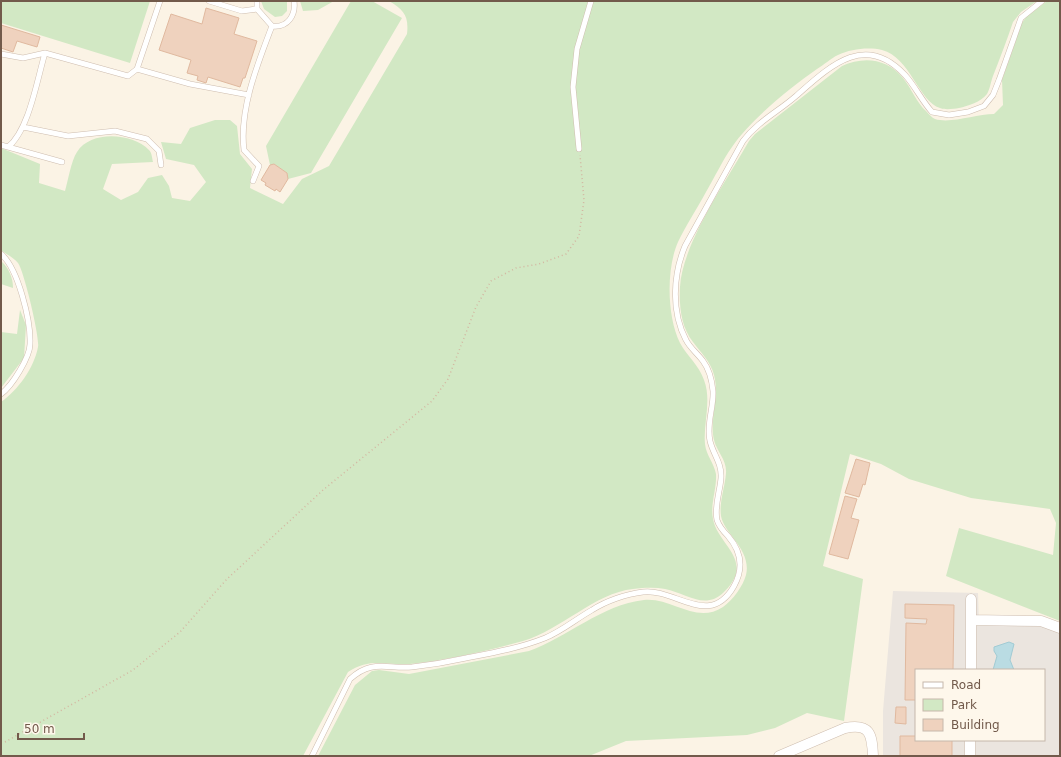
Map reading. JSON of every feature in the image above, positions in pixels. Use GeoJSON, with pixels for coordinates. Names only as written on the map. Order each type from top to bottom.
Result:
{"type":"FeatureCollection","features":[{"type":"Feature","properties":{"kind":"street"},"geometry":{"type":"LineString","coordinates":[[971,599],[971,669]]}},
{"type":"Feature","properties":{"kind":"street"},"geometry":{"type":"LineString","coordinates":[[971,620],[1041,621],[1060,628]]}},
{"type":"Feature","properties":{"kind":"street"},"geometry":{"type":"LineString","coordinates":[[779,756],[845,728],[855,726],[862,727],[868,731],[872,739],[873,756]]}},
{"type":"Feature","properties":{"kind":"street"},"geometry":{"type":"LineString","coordinates":[[970,741],[970,756]]}},
{"type":"Feature","properties":{"kind":"lane"},"geometry":{"type":"LineString","coordinates":[[1,54],[23,58],[45,53],[128,76],[138,69],[160,1]]}},
{"type":"Feature","properties":{"kind":"lane"},"geometry":{"type":"LineString","coordinates":[[209,1],[242,11],[257,9]]}},
{"type":"Feature","properties":{"kind":"lane"},"geometry":{"type":"LineString","coordinates":[[257,1],[257,9],[272,26],[277,27],[288,22],[293,15],[294,1]]}},
{"type":"Feature","properties":{"kind":"lane"},"geometry":{"type":"LineString","coordinates":[[580,150],[572,87],[577,49],[591,1]]}},
{"type":"Feature","properties":{"kind":"lane"},"geometry":{"type":"LineString","coordinates":[[312,756],[350,679],[359,671],[368,667],[377,665],[401,667],[430,664],[464,659],[527,644],[546,638],[592,609],[626,595],[645,592],[663,594],[702,606],[713,605],[720,601],[728,593],[739,575],[740,560],[739,551],[717,522],[716,507],[721,477],[720,467],[710,441],[712,403],[711,384],[703,361],[684,337],[680,327],[675,303],[678,263],[691,236],[743,141],[751,130],[783,108],[813,81],[849,56],[861,54],[872,55],[895,66],[906,76],[932,112],[949,115],[968,112],[984,106],[993,95],[1005,65],[1018,23],[1026,12],[1042,1]]}},
{"type":"Feature","properties":{"kind":"lane"},"geometry":{"type":"LineString","coordinates":[[253,181],[259,166],[244,150],[242,139],[242,121],[272,26]]}},
{"type":"Feature","properties":{"kind":"lane"},"geometry":{"type":"LineString","coordinates":[[8,147],[16,140],[23,127],[45,53]]}},
{"type":"Feature","properties":{"kind":"lane"},"geometry":{"type":"LineString","coordinates":[[138,69],[190,84],[249,95]]}},
{"type":"Feature","properties":{"kind":"lane"},"geometry":{"type":"LineString","coordinates":[[23,127],[68,136],[115,131],[147,139],[159,152],[161,165]]}},
{"type":"Feature","properties":{"kind":"lane"},"geometry":{"type":"LineString","coordinates":[[1,144],[62,162]]}},
{"type":"Feature","properties":{"kind":"lane"},"geometry":{"type":"LineString","coordinates":[[1,254],[12,266],[20,289],[30,344],[24,364],[1,394]]}},
{"type":"Feature","properties":{"kind":"path"},"geometry":{"type":"LineString","coordinates":[[5,742],[133,670],[180,632],[227,579],[323,490],[432,401],[448,379],[476,307],[491,281],[516,268],[539,264],[566,254],[580,236],[584,200],[580,150]]}},
{"type":"Feature","properties":{"kind":"shaded area"},"geometry":{"type":"Polygon","coordinates":[[[893,591],[978,593],[979,624],[1041,624],[1060,631],[1060,756],[883,756],[883,711],[893,591]]]}},
{"type":"Feature","properties":{"kind":"green space"},"geometry":{"type":"Polygon","coordinates":[[[1,1],[150,1],[130,63],[1,23],[1,1]]]}},
{"type":"Feature","properties":{"kind":"green space"},"geometry":{"type":"Polygon","coordinates":[[[261,1],[287,1],[287,11],[282,16],[275,17],[264,9],[261,1]]]}},
{"type":"Feature","properties":{"kind":"green space"},"geometry":{"type":"Polygon","coordinates":[[[300,1],[334,1],[318,10],[303,11],[300,1]]]}},
{"type":"Feature","properties":{"kind":"green space"},"geometry":{"type":"Polygon","coordinates":[[[351,1],[372,1],[402,18],[311,173],[288,179],[287,173],[274,164],[270,165],[266,146],[351,1]]]}},
{"type":"Feature","properties":{"kind":"green space"},"geometry":{"type":"Polygon","coordinates":[[[389,1],[1037,1],[1021,12],[1013,22],[987,94],[978,101],[963,107],[944,109],[933,104],[926,97],[900,61],[892,54],[882,50],[854,50],[833,58],[783,95],[749,126],[725,158],[684,229],[674,253],[671,266],[670,307],[680,343],[702,375],[706,388],[707,404],[705,444],[716,474],[716,485],[712,508],[713,519],[716,529],[736,562],[736,571],[733,581],[724,592],[710,600],[703,600],[695,599],[665,589],[633,589],[605,597],[551,629],[523,641],[453,658],[410,664],[371,663],[356,667],[348,672],[303,756],[1,756],[1,402],[19,385],[29,370],[36,355],[38,341],[21,269],[16,261],[1,250],[1,148],[40,164],[39,183],[65,191],[73,160],[83,145],[101,137],[112,136],[133,140],[142,144],[149,150],[153,162],[112,164],[103,189],[121,200],[138,192],[148,178],[162,175],[169,186],[172,198],[190,201],[206,182],[194,165],[166,159],[161,142],[181,144],[190,128],[215,120],[230,120],[237,126],[240,154],[252,169],[250,188],[283,204],[302,179],[329,166],[407,34],[407,23],[404,14],[398,7],[389,1]]]}},
{"type":"Feature","properties":{"kind":"green space"},"geometry":{"type":"Polygon","coordinates":[[[1047,1],[1060,1],[1060,621],[946,576],[959,528],[1053,555],[1056,523],[1050,509],[971,498],[909,479],[881,464],[850,454],[823,566],[863,579],[844,721],[807,713],[775,728],[747,735],[626,741],[589,756],[318,756],[355,685],[372,671],[379,670],[409,674],[529,651],[613,608],[628,603],[654,600],[694,612],[703,613],[713,612],[723,607],[730,601],[743,584],[747,566],[742,550],[723,523],[721,516],[726,468],[714,440],[713,424],[716,383],[713,370],[686,330],[683,323],[680,302],[680,287],[683,270],[697,232],[707,212],[749,141],[755,134],[842,66],[850,63],[866,60],[890,66],[903,78],[919,104],[930,116],[935,119],[956,120],[994,114],[1003,105],[1002,80],[1022,23],[1026,17],[1047,1]]]}},
{"type":"Feature","properties":{"kind":"green space"},"geometry":{"type":"Polygon","coordinates":[[[1,261],[10,273],[13,288],[1,284],[1,261]]]}},
{"type":"Feature","properties":{"kind":"green space"},"geometry":{"type":"Polygon","coordinates":[[[20,310],[26,325],[24,358],[1,388],[1,332],[17,334],[20,310]]]}},
{"type":"Feature","properties":{"kind":"water"},"geometry":{"type":"Polygon","coordinates":[[[1009,642],[1014,644],[1010,660],[1014,669],[993,669],[997,656],[994,651],[994,647],[1009,642]]]}},
{"type":"Feature","properties":{"kind":"building"},"geometry":{"type":"Polygon","coordinates":[[[206,8],[239,18],[234,34],[257,41],[245,78],[243,78],[240,87],[208,77],[206,83],[197,80],[198,76],[187,73],[191,60],[159,50],[171,14],[202,24],[206,8]]]}},
{"type":"Feature","properties":{"kind":"building"},"geometry":{"type":"Polygon","coordinates":[[[1,25],[40,37],[37,47],[17,41],[13,52],[1,48],[1,25]]]}},
{"type":"Feature","properties":{"kind":"building"},"geometry":{"type":"Polygon","coordinates":[[[274,164],[287,173],[288,179],[280,192],[276,189],[275,191],[265,185],[266,183],[261,180],[270,165],[274,164]]]}},
{"type":"Feature","properties":{"kind":"building"},"geometry":{"type":"Polygon","coordinates":[[[856,459],[870,463],[865,485],[863,484],[859,497],[845,493],[856,459]]]}},
{"type":"Feature","properties":{"kind":"building"},"geometry":{"type":"Polygon","coordinates":[[[845,496],[857,499],[851,518],[859,520],[848,559],[829,554],[845,496]]]}},
{"type":"Feature","properties":{"kind":"building"},"geometry":{"type":"Polygon","coordinates":[[[905,604],[954,605],[953,669],[915,669],[915,700],[905,700],[906,623],[926,624],[927,619],[905,618],[905,604]]]}},
{"type":"Feature","properties":{"kind":"building"},"geometry":{"type":"Polygon","coordinates":[[[896,707],[906,707],[906,724],[895,723],[896,707]]]}},
{"type":"Feature","properties":{"kind":"building"},"geometry":{"type":"Polygon","coordinates":[[[900,736],[915,736],[915,741],[952,741],[952,756],[900,756],[900,736]]]}}]}
